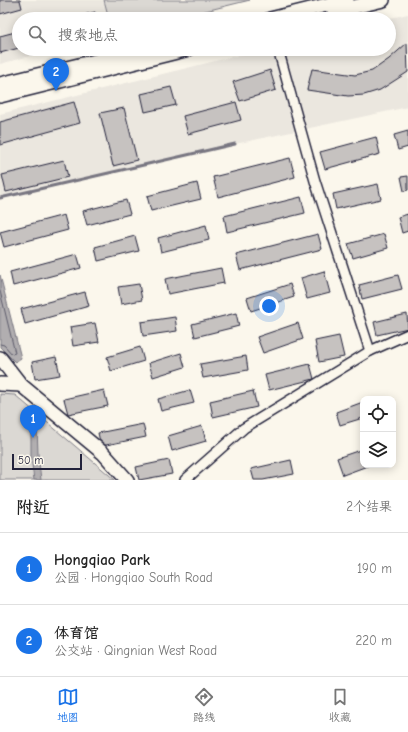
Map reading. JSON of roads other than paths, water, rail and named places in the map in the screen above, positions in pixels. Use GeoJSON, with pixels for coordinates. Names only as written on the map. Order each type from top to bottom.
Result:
{"type":"FeatureCollection","features":[{"type":"Feature","properties":{"kind":"main road"},"geometry":{"type":"LineString","coordinates":[[301,12],[347,0]]}},
{"type":"Feature","properties":{"kind":"main road"},"geometry":{"type":"LineString","coordinates":[[318,12],[327,6],[383,0]]}},
{"type":"Feature","properties":{"kind":"main road"},"geometry":{"type":"LineString","coordinates":[[0,84],[116,56]]}},
{"type":"Feature","properties":{"kind":"main road"},"geometry":{"type":"LineString","coordinates":[[0,96],[161,56]]}},
{"type":"Feature","properties":{"kind":"main road"},"geometry":{"type":"LineString","coordinates":[[0,358],[21,385],[103,453],[127,480]]}},
{"type":"Feature","properties":{"kind":"main road"},"geometry":{"type":"LineString","coordinates":[[0,384],[21,385]]}},
{"type":"Feature","properties":{"kind":"street"},"geometry":{"type":"LineString","coordinates":[[280,56],[315,181],[370,352]]}},
{"type":"Feature","properties":{"kind":"street"},"geometry":{"type":"LineString","coordinates":[[185,480],[244,428],[370,352],[408,334]]}},
{"type":"Feature","properties":{"kind":"water"},"geometry":{"type":"Polygon","coordinates":[[[0,275],[21,358],[15,362],[0,347],[0,275]]]}},
{"type":"Feature","properties":{"kind":"water"},"geometry":{"type":"Polygon","coordinates":[[[31,427],[37,427],[41,480],[34,480],[31,457],[31,427]]]}},
{"type":"Feature","properties":{"kind":"waterway"},"geometry":{"type":"LineString","coordinates":[[0,198],[235,144]]}},
{"type":"Feature","properties":{"kind":"place","name":"体育馆"},"geometry":{"type":"Point","coordinates":[56,91]}},
{"type":"Feature","properties":{"kind":"place","name":"Hongqiao Park"},"geometry":{"type":"Point","coordinates":[33,438]}}]}
